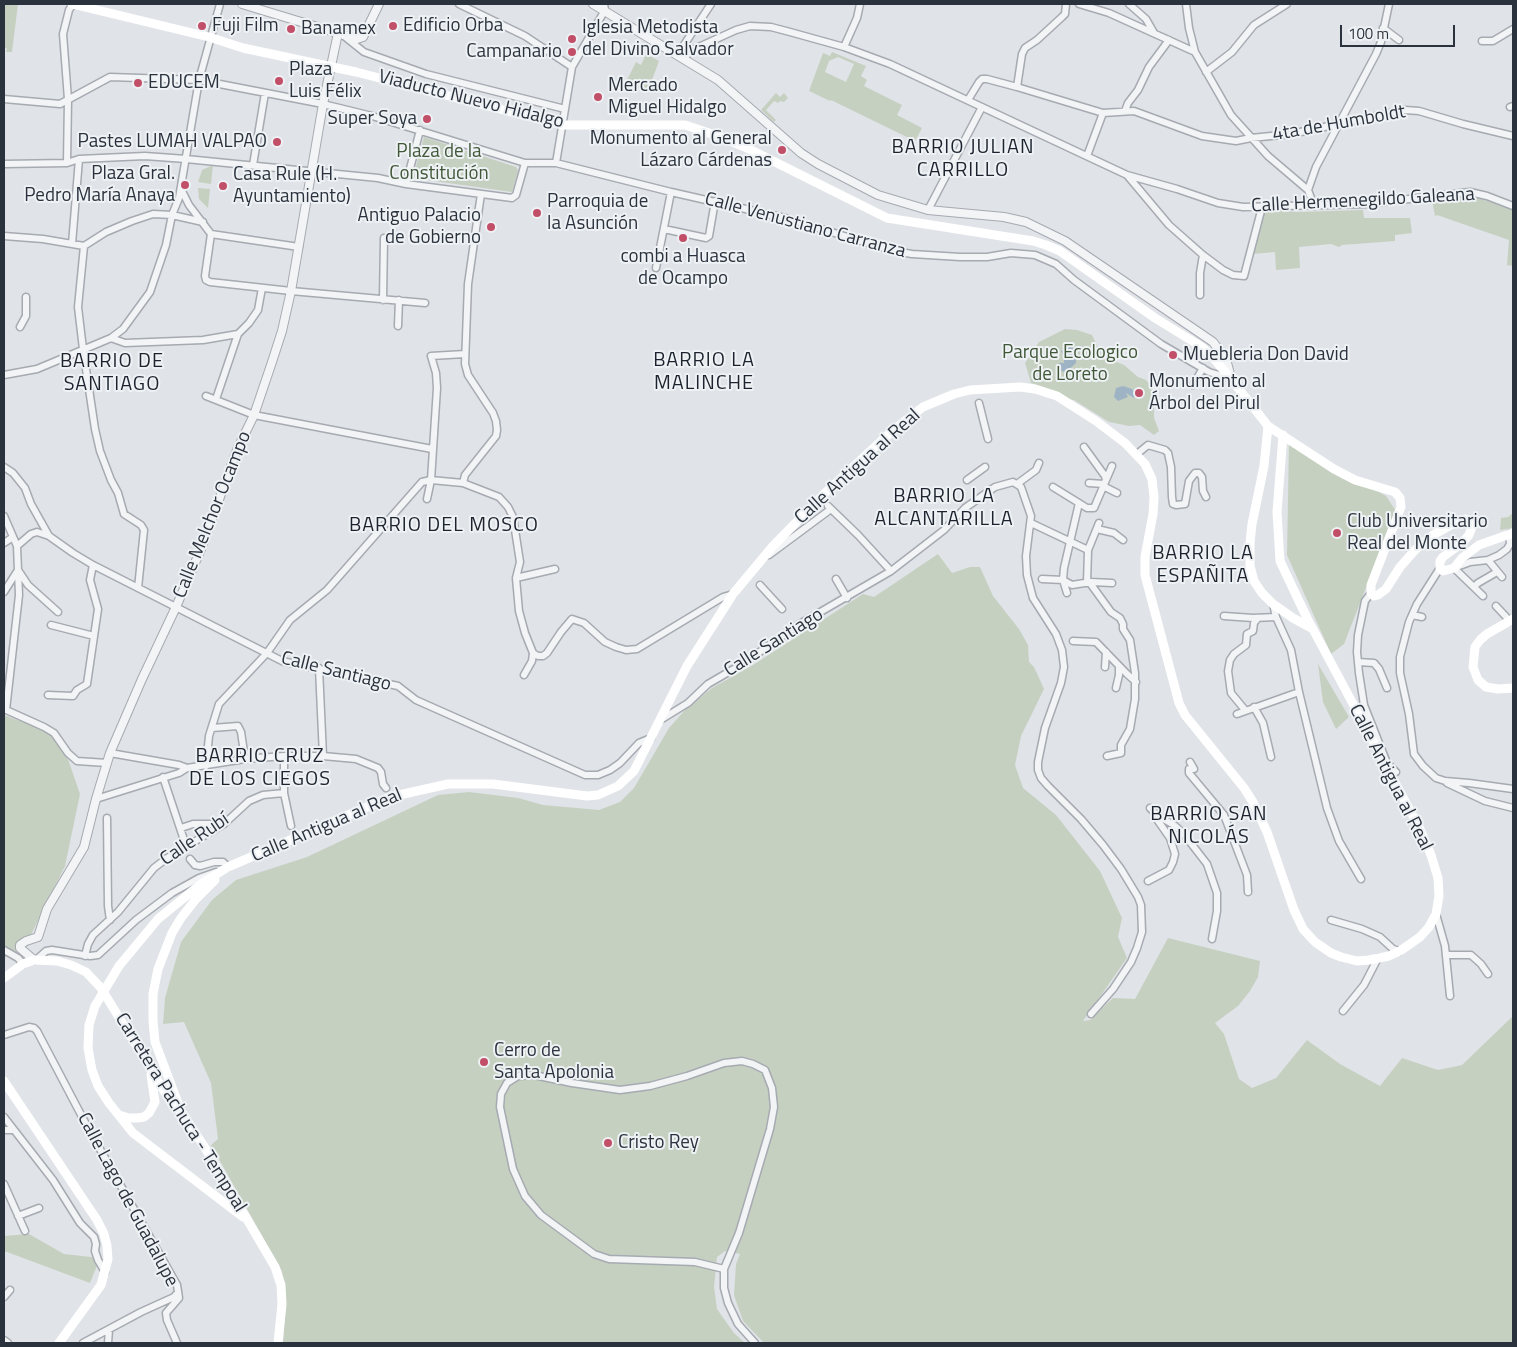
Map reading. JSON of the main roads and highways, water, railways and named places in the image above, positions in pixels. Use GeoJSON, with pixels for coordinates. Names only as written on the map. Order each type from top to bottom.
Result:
{"type":"FeatureCollection","features":[{"type":"Feature","properties":{"kind":"main road","name":"Viaducto Nuevo Hidalgo"},"geometry":{"type":"LineString","coordinates":[[72,4],[209,37],[243,48],[366,74],[562,125],[685,125],[747,148],[887,218],[1033,240],[1060,251],[1155,318],[1202,347],[1231,379],[1268,426]]}},
{"type":"Feature","properties":{"kind":"main road","name":"Calle Antigua al Real"},"geometry":{"type":"LineString","coordinates":[[228,867],[390,797],[428,787],[448,784],[493,784],[572,795],[598,795],[618,786],[634,771],[687,666],[733,594],[760,562],[824,494],[892,431],[923,407],[954,394],[970,390],[1020,387],[1048,392],[1096,420],[1137,454],[1145,464],[1152,480],[1154,497],[1153,514],[1145,557],[1147,585],[1179,703],[1185,715],[1244,788],[1253,802],[1267,832],[1294,910],[1303,929],[1315,942],[1341,958],[1357,960],[1378,958],[1400,951],[1420,937],[1429,927],[1436,914],[1438,878],[1423,837],[1313,629],[1280,561],[1277,512],[1283,435]]}},
{"type":"Feature","properties":{"kind":"main road"},"geometry":{"type":"LineString","coordinates":[[1313,629],[1273,604],[1254,581],[1250,566],[1252,524],[1264,466],[1268,426],[1334,469],[1355,480],[1395,492],[1400,498],[1398,518],[1371,585],[1370,593],[1374,596],[1386,589],[1416,549],[1434,535],[1458,521],[1465,518],[1471,521],[1472,527],[1462,543],[1440,561],[1440,568],[1443,571],[1454,568],[1462,558],[1479,545],[1511,533]]}},
{"type":"Feature","properties":{"kind":"main road"},"geometry":{"type":"LineString","coordinates":[[1511,620],[1480,640],[1476,647],[1473,667],[1478,680],[1486,687],[1498,689],[1513,688]]}},
{"type":"Feature","properties":{"kind":"main road"},"geometry":{"type":"LineString","coordinates":[[228,867],[201,884],[158,919],[119,966],[95,1006],[89,1025],[88,1048],[92,1070],[98,1086],[133,1133],[248,1220]]}},
{"type":"Feature","properties":{"kind":"main road"},"geometry":{"type":"LineString","coordinates":[[181,1111],[155,1042],[153,994],[158,969],[165,949],[181,918],[196,899],[228,867]]}},
{"type":"Feature","properties":{"kind":"main road","name":"Carretera Pachuca - Tempoal"},"geometry":{"type":"LineString","coordinates":[[4,978],[22,964],[35,960],[57,962],[71,965],[86,972],[101,988],[172,1104],[181,1111],[207,1151],[275,1266],[281,1285],[282,1304],[278,1343]]}},
{"type":"Feature","properties":{"kind":"main road"},"geometry":{"type":"LineString","coordinates":[[117,1114],[129,1118],[144,1117],[153,1108],[155,1094],[150,1070]]}},
{"type":"Feature","properties":{"kind":"main road"},"geometry":{"type":"LineString","coordinates":[[4,1081],[97,1220],[104,1234],[107,1246],[108,1259],[101,1285],[60,1343]]}},
{"type":"Feature","properties":{"kind":"water"},"geometry":{"type":"Polygon","coordinates":[[[1070,347],[1076,349],[1076,363],[1066,372],[1056,370],[1059,363],[1064,363],[1061,351],[1070,347]]]}},
{"type":"Feature","properties":{"kind":"water"},"geometry":{"type":"Polygon","coordinates":[[[1123,386],[1132,389],[1136,394],[1134,398],[1126,393],[1128,397],[1118,401],[1114,397],[1116,388],[1123,386]]]}},
{"type":"Feature","properties":{"kind":"place","name":"Fuji Film"},"geometry":{"type":"Point","coordinates":[202,26]}},
{"type":"Feature","properties":{"kind":"place","name":"Edificio Orba"},"geometry":{"type":"Point","coordinates":[393,26]}},
{"type":"Feature","properties":{"kind":"place","name":"Banamex"},"geometry":{"type":"Point","coordinates":[291,29]}},
{"type":"Feature","properties":{"kind":"place","name":"Iglesia Metodista del Divino Salvador"},"geometry":{"type":"Point","coordinates":[572,39]}},
{"type":"Feature","properties":{"kind":"place","name":"Campanario"},"geometry":{"type":"Point","coordinates":[572,52]}},
{"type":"Feature","properties":{"kind":"place","name":"Plaza Luis Félix"},"geometry":{"type":"Point","coordinates":[279,81]}},
{"type":"Feature","properties":{"kind":"place","name":"EDUCEM"},"geometry":{"type":"Point","coordinates":[138,83]}},
{"type":"Feature","properties":{"kind":"place","name":"Mercado Miguel Hidalgo"},"geometry":{"type":"Point","coordinates":[598,97]}},
{"type":"Feature","properties":{"kind":"place","name":"Super Soya"},"geometry":{"type":"Point","coordinates":[427,119]}},
{"type":"Feature","properties":{"kind":"place","name":"Pastes LUMAH VALPAO"},"geometry":{"type":"Point","coordinates":[277,142]}},
{"type":"Feature","properties":{"kind":"place","name":"Monumento al General Lázaro Cárdenas"},"geometry":{"type":"Point","coordinates":[782,150]}},
{"type":"Feature","properties":{"kind":"place","name":"Plaza Gral. Pedro María Anaya"},"geometry":{"type":"Point","coordinates":[185,185]}},
{"type":"Feature","properties":{"kind":"place","name":"Casa Rule (H. Ayuntamiento)"},"geometry":{"type":"Point","coordinates":[223,186]}},
{"type":"Feature","properties":{"kind":"place","name":"Parroquia de la Asunción"},"geometry":{"type":"Point","coordinates":[537,213]}},
{"type":"Feature","properties":{"kind":"place","name":"Antiguo Palacio de Gobierno"},"geometry":{"type":"Point","coordinates":[491,227]}},
{"type":"Feature","properties":{"kind":"place","name":"combi a Huasca de Ocampo"},"geometry":{"type":"Point","coordinates":[683,238]}},
{"type":"Feature","properties":{"kind":"place","name":"Muebleria Don David"},"geometry":{"type":"Point","coordinates":[1173,355]}},
{"type":"Feature","properties":{"kind":"place","name":"Monumento al Árbol del Pirul"},"geometry":{"type":"Point","coordinates":[1139,393]}},
{"type":"Feature","properties":{"kind":"place","name":"Club Universitario Real del Monte"},"geometry":{"type":"Point","coordinates":[1337,533]}},
{"type":"Feature","properties":{"kind":"place","name":"Cerro de Santa Apolonia"},"geometry":{"type":"Point","coordinates":[484,1062]}},
{"type":"Feature","properties":{"kind":"place","name":"Cristo Rey"},"geometry":{"type":"Point","coordinates":[608,1143]}},
{"type":"Feature","properties":{"kind":"district","name":"BARRIO JULIAN CARRILLO"},"geometry":{"type":"Point","coordinates":[963,160]}},
{"type":"Feature","properties":{"kind":"district","name":"BARRIO LA MALINCHE"},"geometry":{"type":"Point","coordinates":[704,372]}},
{"type":"Feature","properties":{"kind":"district","name":"BARRIO DE SANTIAGO"},"geometry":{"type":"Point","coordinates":[112,374]}},
{"type":"Feature","properties":{"kind":"district","name":"BARRIO LA ALCANTARILLA"},"geometry":{"type":"Point","coordinates":[944,508]}},
{"type":"Feature","properties":{"kind":"district","name":"BARRIO DEL MOSCO"},"geometry":{"type":"Point","coordinates":[444,526]}},
{"type":"Feature","properties":{"kind":"district","name":"BARRIO LA ESPAÑITA"},"geometry":{"type":"Point","coordinates":[1203,566]}},
{"type":"Feature","properties":{"kind":"district","name":"BARRIO CRUZ DE LOS CIEGOS"},"geometry":{"type":"Point","coordinates":[260,768]}},
{"type":"Feature","properties":{"kind":"district","name":"BARRIO SAN NICOLÁS"},"geometry":{"type":"Point","coordinates":[1209,826]}},
{"type":"Feature","properties":{"kind":"park label","name":"Plaza de la Constitución"},"geometry":{"type":"Point","coordinates":[439,163]}},
{"type":"Feature","properties":{"kind":"park label","name":"Parque Ecologico de Loreto"},"geometry":{"type":"Point","coordinates":[1070,364]}}]}
